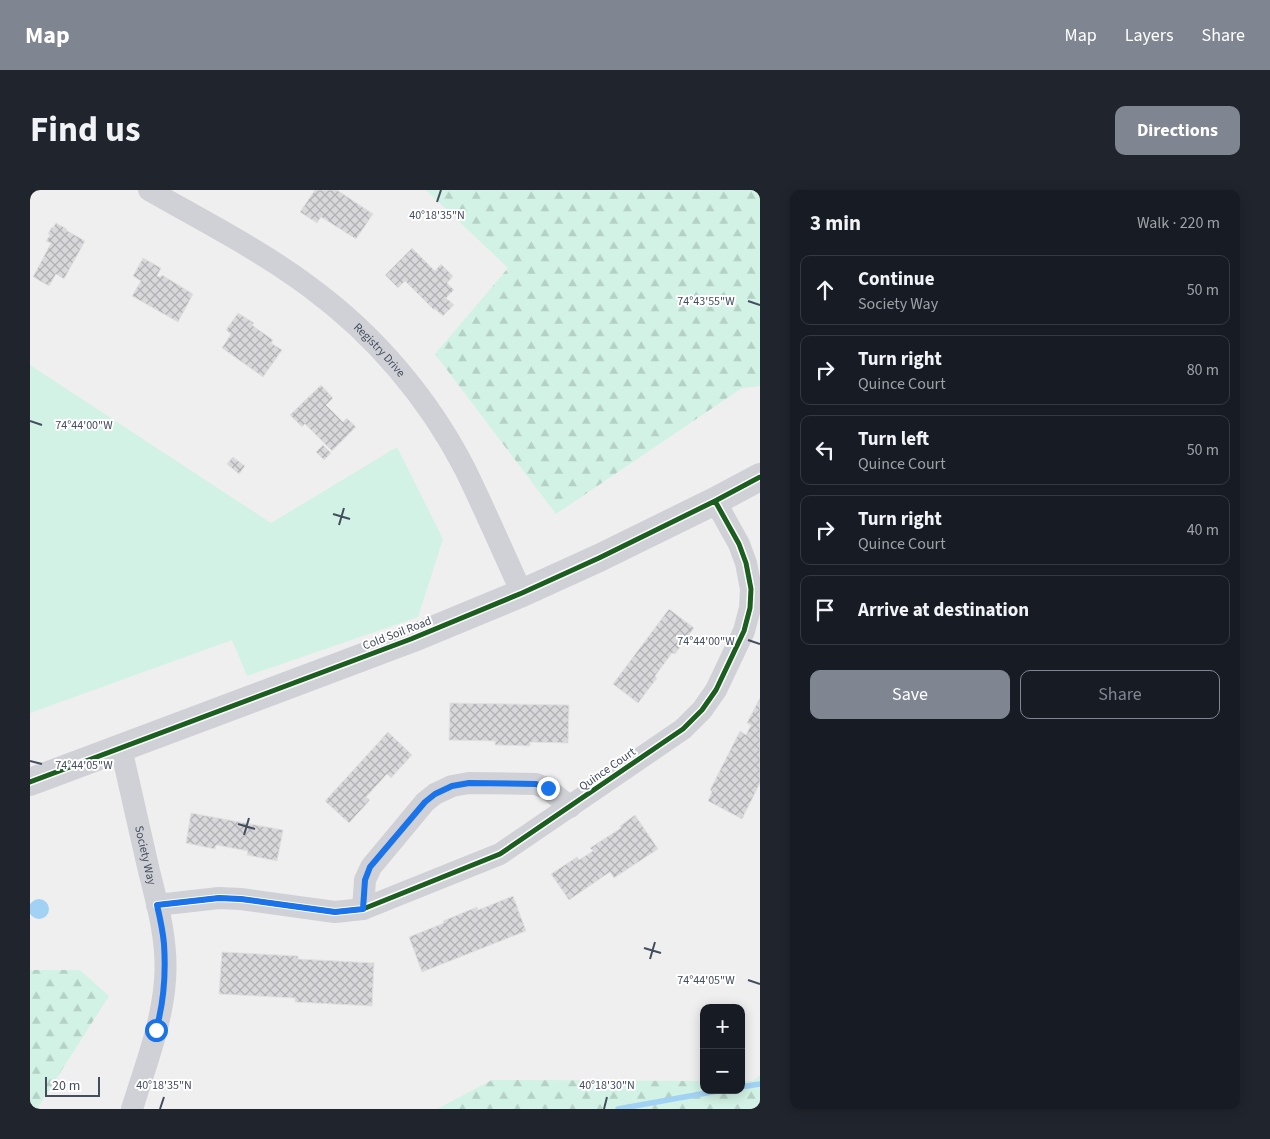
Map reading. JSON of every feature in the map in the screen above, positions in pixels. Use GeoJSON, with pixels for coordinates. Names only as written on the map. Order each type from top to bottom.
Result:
{"type":"FeatureCollection","features":[{"type":"Feature","properties":{"kind":"street","name":"Registry Drive"},"geometry":{"type":"LineString","coordinates":[[149,190],[273,261],[312,288],[348,318],[382,352],[413,388],[440,427],[464,468],[522,593]]}},
{"type":"Feature","properties":{"kind":"street","name":"Cold Soil Road"},"geometry":{"type":"LineString","coordinates":[[30,782],[411,639],[522,593],[599,558],[760,477]]}},
{"type":"Feature","properties":{"kind":"street","name":"Quince Court"},"geometry":{"type":"LineString","coordinates":[[157,905],[219,898],[241,899],[335,912],[363,909],[500,854],[683,729],[702,710],[716,690],[744,631],[750,608],[750,589],[746,563],[739,544],[715,501]]}},
{"type":"Feature","properties":{"kind":"street","name":"Society Way"},"geometry":{"type":"LineString","coordinates":[[121,748],[164,942],[165,978],[161,1010],[132,1109]]}},
{"type":"Feature","properties":{"kind":"street"},"geometry":{"type":"LineString","coordinates":[[363,909],[365,880],[370,867],[425,802],[443,790],[452,786],[469,783],[536,784],[548,788],[570,806]]}},
{"type":"Feature","properties":{"kind":"green space"},"geometry":{"type":"Polygon","coordinates":[[[426,190],[760,190],[760,386],[742,388],[556,514],[435,354],[508,268],[426,190]]]}},
{"type":"Feature","properties":{"kind":"green space"},"geometry":{"type":"Polygon","coordinates":[[[30,365],[271,523],[397,447],[443,539],[418,617],[247,676],[232,640],[30,713],[30,365]]]}},
{"type":"Feature","properties":{"kind":"green space"},"geometry":{"type":"Polygon","coordinates":[[[30,970],[80,970],[109,996],[37,1109],[30,1109],[30,970]]]}},
{"type":"Feature","properties":{"kind":"green space"},"geometry":{"type":"Polygon","coordinates":[[[760,1075],[760,1109],[437,1109],[492,1080],[700,1081],[700,1094],[745,1094],[745,1081],[753,1081],[760,1075]]]}},
{"type":"Feature","properties":{"kind":"water"},"geometry":{"type":"Polygon","coordinates":[[[39,899],[46,902],[49,909],[46,916],[39,919],[32,916],[29,909],[32,902],[39,899]]]}},
{"type":"Feature","properties":{"kind":"building"},"geometry":{"type":"Polygon","coordinates":[[[315,190],[337,190],[373,214],[356,239],[321,217],[317,223],[300,212],[315,190]]]}},
{"type":"Feature","properties":{"kind":"building"},"geometry":{"type":"Polygon","coordinates":[[[56,223],[85,241],[64,279],[56,274],[49,286],[33,277],[51,243],[46,241],[50,235],[48,234],[56,223]]]}},
{"type":"Feature","properties":{"kind":"building"},"geometry":{"type":"Polygon","coordinates":[[[412,248],[435,271],[441,264],[453,276],[447,283],[454,290],[446,298],[454,305],[443,316],[434,310],[405,281],[398,288],[385,275],[412,248]]]}},
{"type":"Feature","properties":{"kind":"building"},"geometry":{"type":"Polygon","coordinates":[[[143,258],[161,268],[157,276],[160,277],[162,275],[193,294],[178,322],[132,296],[141,281],[133,276],[143,258]]]}},
{"type":"Feature","properties":{"kind":"building"},"geometry":{"type":"Polygon","coordinates":[[[238,313],[254,323],[252,325],[273,340],[271,343],[282,350],[263,377],[222,348],[231,334],[226,330],[238,313]]]}},
{"type":"Feature","properties":{"kind":"building"},"geometry":{"type":"Polygon","coordinates":[[[321,385],[333,398],[326,405],[343,422],[347,418],[356,427],[332,451],[305,424],[302,427],[290,415],[321,385]]]}},
{"type":"Feature","properties":{"kind":"building"},"geometry":{"type":"Polygon","coordinates":[[[323,445],[331,453],[324,460],[316,452],[323,445]]]}},
{"type":"Feature","properties":{"kind":"building"},"geometry":{"type":"Polygon","coordinates":[[[233,457],[245,466],[239,474],[227,464],[233,457]]]}},
{"type":"Feature","properties":{"kind":"building"},"geometry":{"type":"Polygon","coordinates":[[[669,609],[694,628],[675,654],[672,653],[655,676],[657,678],[638,703],[613,684],[669,609]]]}},
{"type":"Feature","properties":{"kind":"building"},"geometry":{"type":"Polygon","coordinates":[[[760,698],[760,783],[742,819],[708,801],[712,792],[710,790],[740,731],[746,735],[751,725],[747,723],[760,698]]]}},
{"type":"Feature","properties":{"kind":"building"},"geometry":{"type":"Polygon","coordinates":[[[450,703],[569,705],[568,743],[530,742],[530,746],[495,745],[495,741],[449,740],[450,703]]]}},
{"type":"Feature","properties":{"kind":"building"},"geometry":{"type":"Polygon","coordinates":[[[388,732],[412,755],[391,778],[387,774],[366,797],[370,800],[349,823],[325,801],[388,732]]]}},
{"type":"Feature","properties":{"kind":"building"},"geometry":{"type":"Polygon","coordinates":[[[191,813],[283,830],[277,861],[247,855],[248,851],[216,845],[215,849],[186,843],[191,813]]]}},
{"type":"Feature","properties":{"kind":"building"},"geometry":{"type":"Polygon","coordinates":[[[635,815],[658,849],[614,878],[610,872],[569,900],[551,874],[577,857],[579,860],[593,851],[590,848],[621,828],[620,826],[635,815]]]}},
{"type":"Feature","properties":{"kind":"building"},"geometry":{"type":"Polygon","coordinates":[[[513,896],[526,931],[422,972],[409,937],[477,907],[478,910],[513,896]]]}},
{"type":"Feature","properties":{"kind":"building"},"geometry":{"type":"Polygon","coordinates":[[[222,952],[374,963],[372,1006],[295,1002],[295,998],[219,994],[222,952]]]}},
{"type":"Feature","properties":{"kind":"waterway"},"geometry":{"type":"LineString","coordinates":[[745,1086],[760,1084]]}},
{"type":"Feature","properties":{"kind":"waterway"},"geometry":{"type":"LineString","coordinates":[[618,1109],[701,1094]]}},
{"type":"Feature","properties":{"kind":"cycle path"},"geometry":{"type":"LineString","coordinates":[[30,782],[411,639],[522,593],[599,558],[760,477]]}},
{"type":"Feature","properties":{"kind":"cycle path"},"geometry":{"type":"LineString","coordinates":[[157,905],[219,898],[241,899],[335,912],[363,909],[500,854],[683,729],[702,710],[716,690],[744,631],[750,608],[751,589],[746,563],[739,544],[715,501]]}},
{"type":"Feature","properties":{"kind":"route"},"geometry":{"type":"LineString","coordinates":[[156,1030],[161,1010],[165,978],[164,942],[157,905],[219,898],[241,899],[335,912],[363,909],[365,880],[370,867],[425,802],[435,794],[452,786],[469,783],[536,784],[548,788]]}}]}
